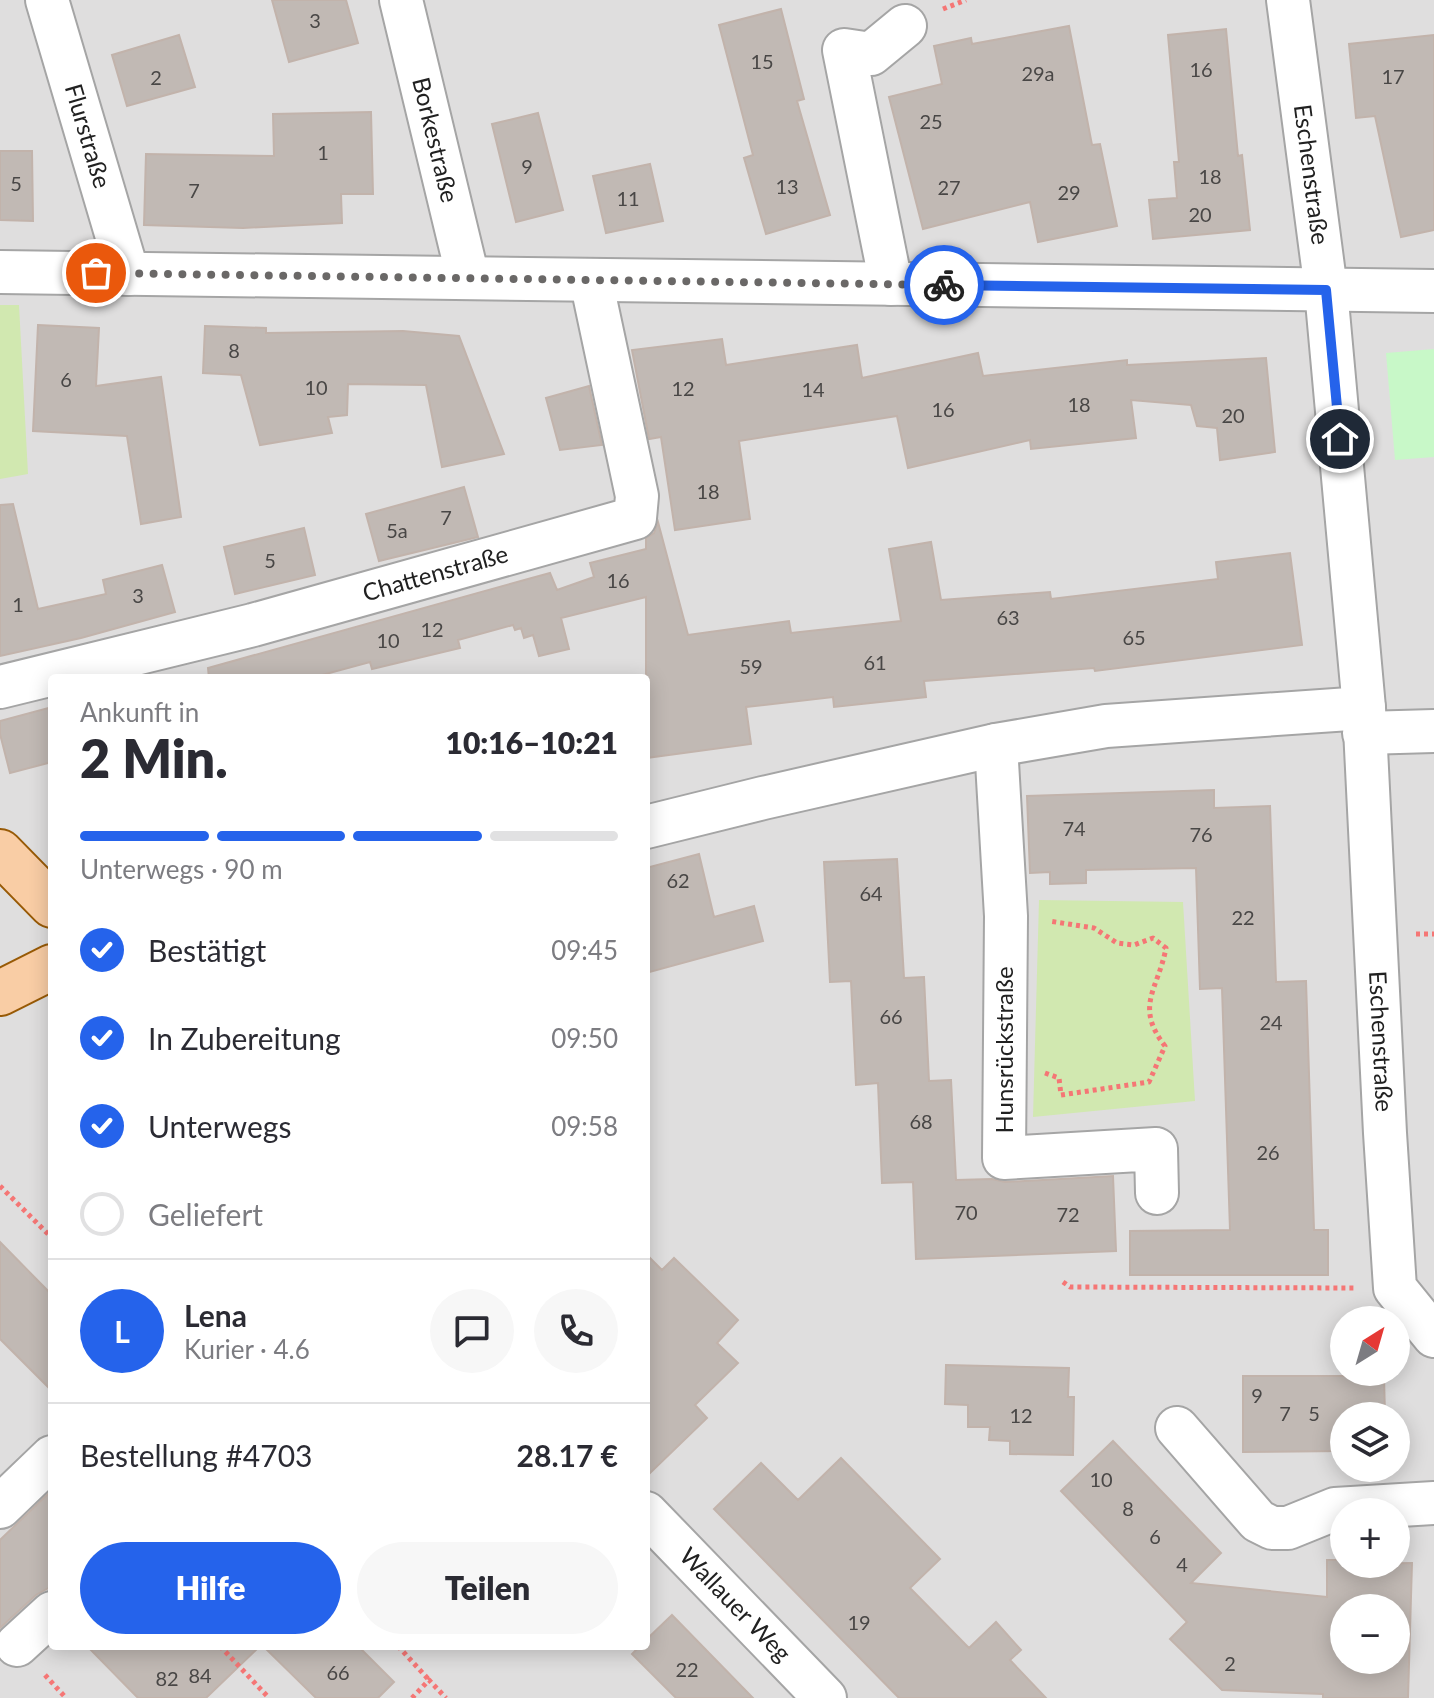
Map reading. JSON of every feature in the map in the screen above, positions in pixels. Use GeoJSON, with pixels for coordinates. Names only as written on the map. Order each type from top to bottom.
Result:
{"type":"FeatureCollection","features":[{"type":"Feature","properties":{"kind":"main road"},"geometry":{"type":"LineString","coordinates":[[0,852],[48,901]]}},
{"type":"Feature","properties":{"kind":"main road"},"geometry":{"type":"LineString","coordinates":[[0,993],[48,969]]}},
{"type":"Feature","properties":{"kind":"street","name":"Flurstraße"},"geometry":{"type":"LineString","coordinates":[[47,0],[128,274]]}},
{"type":"Feature","properties":{"kind":"street","name":"Borkestraße"},"geometry":{"type":"LineString","coordinates":[[401,0],[468,278]]}},
{"type":"Feature","properties":{"kind":"street","name":"Eschenstraße"},"geometry":{"type":"LineString","coordinates":[[1288,0],[1326,290],[1364,721],[1395,1288]]}},
{"type":"Feature","properties":{"kind":"street"},"geometry":{"type":"LineString","coordinates":[[891,284],[844,50],[871,54],[905,26]]}},
{"type":"Feature","properties":{"kind":"street"},"geometry":{"type":"LineString","coordinates":[[0,272],[1434,291]]}},
{"type":"Feature","properties":{"kind":"street","name":"Chattenstraße"},"geometry":{"type":"LineString","coordinates":[[53,674],[253,625],[635,518],[637,496],[591,280]]}},
{"type":"Feature","properties":{"kind":"street","name":"Chattenstraße"},"geometry":{"type":"LineString","coordinates":[[0,687],[48,675]]}},
{"type":"Feature","properties":{"kind":"street"},"geometry":{"type":"LineString","coordinates":[[650,826],[996,745],[1106,726],[1364,721],[1434,731]]}},
{"type":"Feature","properties":{"kind":"street","name":"Hunsrückstraße"},"geometry":{"type":"LineString","coordinates":[[996,745],[1006,916],[1004,1158],[1156,1149],[1157,1193]]}},
{"type":"Feature","properties":{"kind":"street"},"geometry":{"type":"LineString","coordinates":[[1395,1288],[1434,1336]]}},
{"type":"Feature","properties":{"kind":"street"},"geometry":{"type":"LineString","coordinates":[[1177,1428],[1258,1521],[1272,1528],[1288,1528],[1335,1509],[1434,1503]]}},
{"type":"Feature","properties":{"kind":"street","name":"Wallauer Weg"},"geometry":{"type":"LineString","coordinates":[[650,1517],[825,1698]]}},
{"type":"Feature","properties":{"kind":"street"},"geometry":{"type":"LineString","coordinates":[[17,1645],[48,1617]]}},
{"type":"Feature","properties":{"kind":"path"},"geometry":{"type":"LineString","coordinates":[[1005,1074],[1034,1070],[1059,1078],[1061,1095],[1149,1082],[1165,1046],[1151,1027],[1149,998],[1161,971],[1166,948],[1153,938],[1134,945],[1117,943],[1094,928],[1006,916]]}},
{"type":"Feature","properties":{"kind":"path"},"geometry":{"type":"LineString","coordinates":[[0,1186],[48,1234]]}},
{"type":"Feature","properties":{"kind":"path"},"geometry":{"type":"LineString","coordinates":[[1063,1282],[1070,1287],[1395,1288]]}},
{"type":"Feature","properties":{"kind":"path"},"geometry":{"type":"LineString","coordinates":[[224,1650],[269,1698]]}},
{"type":"Feature","properties":{"kind":"path"},"geometry":{"type":"LineString","coordinates":[[402,1650],[446,1698]]}},
{"type":"Feature","properties":{"kind":"path"},"geometry":{"type":"LineString","coordinates":[[412,1698],[429,1680]]}},
{"type":"Feature","properties":{"kind":"shaded area"},"geometry":{"type":"Polygon","coordinates":[[[0,0],[1434,0],[1434,1698],[0,1698],[0,0]]]}},
{"type":"Feature","properties":{"kind":"green space"},"geometry":{"type":"Polygon","coordinates":[[[0,305],[19,305],[28,474],[0,479],[0,305]]]}},
{"type":"Feature","properties":{"kind":"green space"},"geometry":{"type":"Polygon","coordinates":[[[1434,349],[1434,457],[1395,460],[1386,353],[1434,349]]]}},
{"type":"Feature","properties":{"kind":"green space"},"geometry":{"type":"Polygon","coordinates":[[[1039,900],[1183,902],[1195,1101],[1033,1117],[1039,900]]]}},
{"type":"Feature","properties":{"kind":"building"},"geometry":{"type":"Polygon","coordinates":[[[272,0],[346,0],[358,43],[289,62],[272,0]]]}},
{"type":"Feature","properties":{"kind":"building"},"geometry":{"type":"Polygon","coordinates":[[[781,9],[804,99],[797,101],[830,215],[766,234],[744,158],[753,155],[719,25],[781,9]]]}},
{"type":"Feature","properties":{"kind":"building"},"geometry":{"type":"Polygon","coordinates":[[[1069,26],[1092,145],[1100,144],[1117,226],[1038,242],[1030,202],[923,229],[889,97],[942,84],[934,46],[971,38],[972,44],[1069,26]]]}},
{"type":"Feature","properties":{"kind":"building"},"geometry":{"type":"Polygon","coordinates":[[[1226,29],[1238,156],[1242,155],[1250,230],[1153,239],[1149,200],[1177,198],[1174,162],[1179,162],[1168,35],[1226,29]]]}},
{"type":"Feature","properties":{"kind":"building"},"geometry":{"type":"Polygon","coordinates":[[[179,35],[195,87],[127,106],[112,55],[179,35]]]}},
{"type":"Feature","properties":{"kind":"building"},"geometry":{"type":"Polygon","coordinates":[[[1434,35],[1434,230],[1401,237],[1375,116],[1356,118],[1349,44],[1434,35]]]}},
{"type":"Feature","properties":{"kind":"building"},"geometry":{"type":"Polygon","coordinates":[[[371,112],[373,194],[341,194],[342,223],[243,228],[144,225],[146,154],[274,156],[273,114],[371,112]]]}},
{"type":"Feature","properties":{"kind":"building"},"geometry":{"type":"Polygon","coordinates":[[[538,113],[563,210],[516,222],[492,124],[538,113]]]}},
{"type":"Feature","properties":{"kind":"building"},"geometry":{"type":"Polygon","coordinates":[[[0,151],[32,151],[33,221],[0,220],[0,151]]]}},
{"type":"Feature","properties":{"kind":"building"},"geometry":{"type":"Polygon","coordinates":[[[650,164],[663,221],[606,233],[593,176],[650,164]]]}},
{"type":"Feature","properties":{"kind":"building"},"geometry":{"type":"Polygon","coordinates":[[[38,325],[99,328],[96,386],[161,377],[181,517],[141,524],[127,436],[33,431],[38,325]]]}},
{"type":"Feature","properties":{"kind":"building"},"geometry":{"type":"Polygon","coordinates":[[[205,326],[266,328],[266,333],[403,331],[459,336],[504,454],[442,467],[426,385],[348,384],[347,415],[328,417],[332,433],[260,445],[241,375],[203,373],[205,326]]]}},
{"type":"Feature","properties":{"kind":"building"},"geometry":{"type":"Polygon","coordinates":[[[722,339],[726,365],[857,345],[862,378],[978,353],[983,376],[1127,360],[1127,365],[1266,358],[1275,452],[1220,460],[1217,428],[1197,426],[1191,405],[1131,400],[1136,438],[1031,449],[1030,440],[908,468],[897,416],[739,441],[750,519],[675,530],[661,437],[649,439],[632,350],[722,339]]]}},
{"type":"Feature","properties":{"kind":"building"},"geometry":{"type":"Polygon","coordinates":[[[589,386],[602,445],[560,450],[546,398],[589,386]]]}},
{"type":"Feature","properties":{"kind":"building"},"geometry":{"type":"Polygon","coordinates":[[[464,487],[478,537],[379,561],[366,514],[464,487]]]}},
{"type":"Feature","properties":{"kind":"building"},"geometry":{"type":"Polygon","coordinates":[[[13,504],[38,609],[106,594],[103,580],[162,565],[175,612],[0,656],[0,505],[13,504]]]}},
{"type":"Feature","properties":{"kind":"building"},"geometry":{"type":"Polygon","coordinates":[[[658,522],[688,635],[789,621],[791,633],[901,621],[889,549],[931,542],[941,600],[1050,592],[1051,599],[1218,579],[1216,562],[1290,553],[1302,645],[1095,671],[1094,668],[924,681],[926,697],[834,707],[833,697],[746,707],[751,744],[650,757],[646,597],[561,618],[569,649],[539,656],[533,635],[524,638],[521,628],[515,630],[513,625],[458,640],[460,648],[372,669],[370,662],[326,674],[209,674],[208,668],[550,573],[557,590],[594,577],[590,563],[646,549],[646,538],[654,533],[658,522]]]}},
{"type":"Feature","properties":{"kind":"building"},"geometry":{"type":"Polygon","coordinates":[[[304,528],[315,575],[235,594],[224,547],[304,528]]]}},
{"type":"Feature","properties":{"kind":"building"},"geometry":{"type":"Polygon","coordinates":[[[48,708],[48,763],[10,773],[0,734],[0,721],[48,708]]]}},
{"type":"Feature","properties":{"kind":"building"},"geometry":{"type":"Polygon","coordinates":[[[1214,790],[1214,808],[1270,806],[1276,982],[1306,981],[1314,1230],[1328,1230],[1328,1275],[1130,1275],[1130,1231],[1230,1230],[1222,988],[1200,989],[1196,868],[1086,870],[1086,883],[1050,884],[1050,872],[1030,873],[1027,796],[1214,790]]]}},
{"type":"Feature","properties":{"kind":"building"},"geometry":{"type":"Polygon","coordinates":[[[699,854],[714,917],[754,906],[763,941],[650,972],[650,867],[699,854]]]}},
{"type":"Feature","properties":{"kind":"building"},"geometry":{"type":"Polygon","coordinates":[[[897,859],[904,978],[924,977],[929,1081],[951,1080],[956,1180],[992,1179],[1005,1182],[1113,1176],[1116,1251],[916,1259],[913,1182],[882,1183],[878,1083],[856,1085],[851,981],[830,982],[824,862],[897,859]]]}},
{"type":"Feature","properties":{"kind":"building"},"geometry":{"type":"Polygon","coordinates":[[[0,1242],[48,1291],[48,1387],[0,1339],[0,1242]]]}},
{"type":"Feature","properties":{"kind":"building"},"geometry":{"type":"Polygon","coordinates":[[[650,1258],[662,1270],[674,1258],[738,1320],[717,1343],[738,1363],[695,1405],[707,1418],[650,1473],[650,1258]]]}},
{"type":"Feature","properties":{"kind":"building"},"geometry":{"type":"Polygon","coordinates":[[[946,1365],[1069,1368],[1068,1397],[1074,1397],[1073,1455],[1010,1454],[1010,1441],[989,1440],[990,1427],[968,1427],[968,1405],[945,1404],[946,1365]]]}},
{"type":"Feature","properties":{"kind":"building"},"geometry":{"type":"Polygon","coordinates":[[[1243,1376],[1330,1376],[1330,1386],[1384,1386],[1385,1402],[1330,1402],[1330,1451],[1243,1452],[1243,1376]]]}},
{"type":"Feature","properties":{"kind":"building"},"geometry":{"type":"Polygon","coordinates":[[[1113,1441],[1221,1553],[1191,1583],[1327,1597],[1327,1560],[1330,1560],[1330,1578],[1410,1578],[1412,1563],[1410,1630],[1410,1594],[1330,1594],[1330,1674],[1409,1674],[1408,1698],[1323,1698],[1323,1694],[1222,1690],[1170,1639],[1187,1622],[1061,1491],[1113,1441]]]}},
{"type":"Feature","properties":{"kind":"building"},"geometry":{"type":"Polygon","coordinates":[[[841,1458],[940,1559],[910,1588],[969,1648],[996,1622],[1021,1650],[1010,1660],[1046,1698],[899,1698],[714,1509],[761,1463],[798,1500],[841,1458]]]}},
{"type":"Feature","properties":{"kind":"building"},"geometry":{"type":"Polygon","coordinates":[[[48,1494],[48,1588],[36,1595],[0,1628],[0,1540],[48,1494]]]}},
{"type":"Feature","properties":{"kind":"building"},"geometry":{"type":"Polygon","coordinates":[[[672,1615],[753,1698],[676,1698],[632,1654],[636,1650],[650,1650],[650,1636],[672,1615]]]}},
{"type":"Feature","properties":{"kind":"building"},"geometry":{"type":"Polygon","coordinates":[[[91,1650],[256,1650],[206,1698],[138,1698],[91,1650]]]}},
{"type":"Feature","properties":{"kind":"building"},"geometry":{"type":"Polygon","coordinates":[[[267,1650],[362,1650],[394,1682],[378,1698],[316,1698],[267,1650]]]}},
{"type":"Feature","properties":{"kind":"way so far"},"geometry":{"type":"LineString","coordinates":[[96,273],[944,285]]}},
{"type":"Feature","properties":{"kind":"route"},"geometry":{"type":"LineString","coordinates":[[944,285],[1326,290],[1340,439]]}}]}
